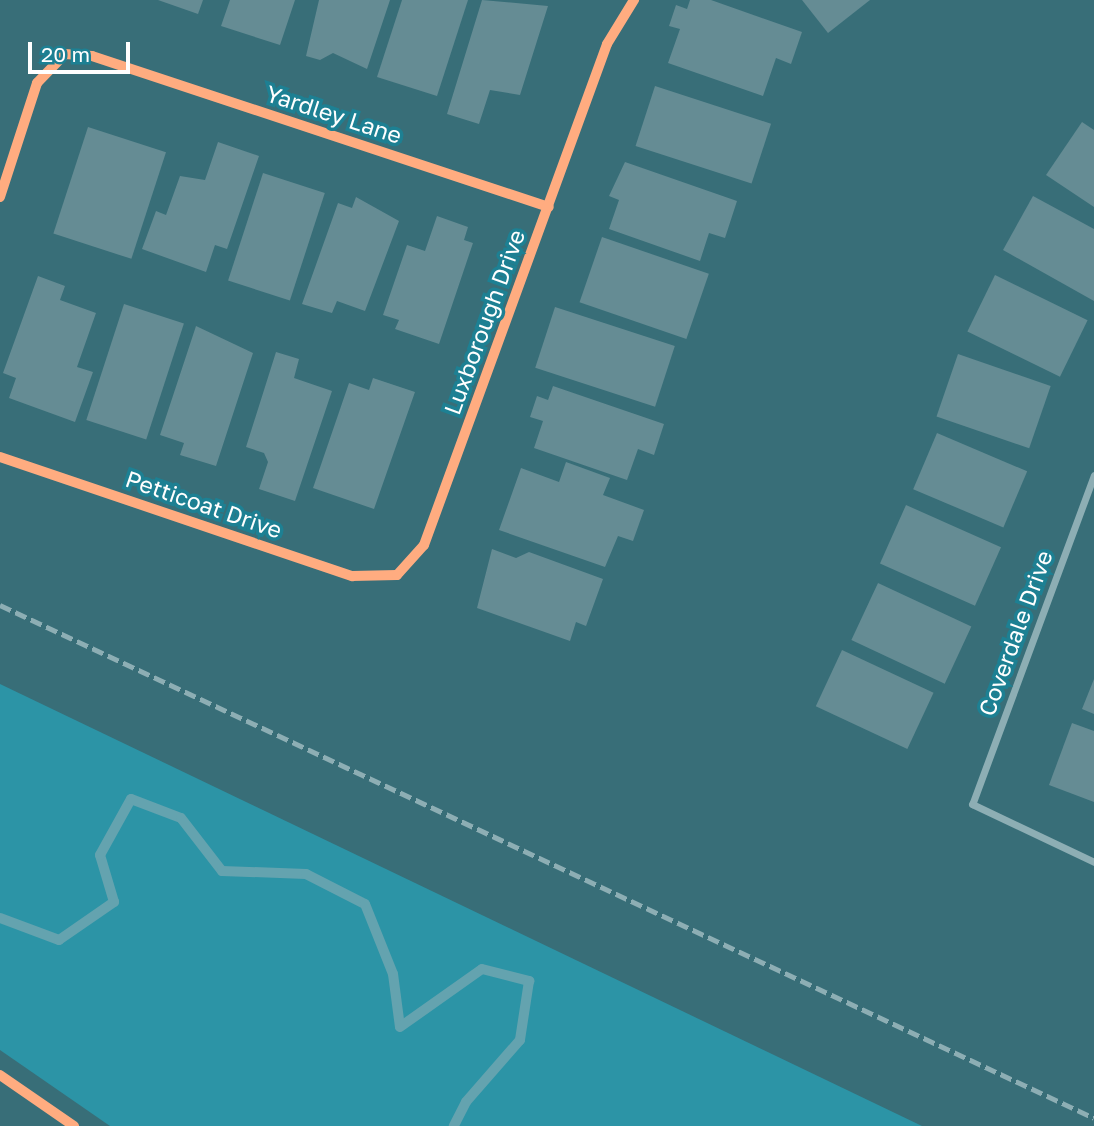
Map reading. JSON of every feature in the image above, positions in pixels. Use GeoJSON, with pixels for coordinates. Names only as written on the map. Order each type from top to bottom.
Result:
{"type":"FeatureCollection","features":[{"type":"Feature","properties":{"kind":"street","name":"Luxborough Drive"},"geometry":{"type":"LineString","coordinates":[[397,575],[424,545],[607,44],[634,0]]}},
{"type":"Feature","properties":{"kind":"street","name":"Yardley Lane"},"geometry":{"type":"LineString","coordinates":[[0,197],[37,83],[65,54],[92,56],[549,206]]}},
{"type":"Feature","properties":{"kind":"street","name":"Petticoat Drive"},"geometry":{"type":"LineString","coordinates":[[0,457],[352,576],[397,575]]}},
{"type":"Feature","properties":{"kind":"street","name":"Coverdale Drive"},"geometry":{"type":"LineString","coordinates":[[1094,475],[972,804],[1094,862]]}},
{"type":"Feature","properties":{"kind":"shaded area"},"geometry":{"type":"Polygon","coordinates":[[[0,684],[922,1126],[110,1126],[0,1050],[0,684]]]}},
{"type":"Feature","properties":{"kind":"building"},"geometry":{"type":"Polygon","coordinates":[[[158,0],[203,0],[198,14],[158,0]]]}},
{"type":"Feature","properties":{"kind":"building"},"geometry":{"type":"Polygon","coordinates":[[[230,0],[295,0],[280,45],[221,26],[230,0]]]}},
{"type":"Feature","properties":{"kind":"building"},"geometry":{"type":"Polygon","coordinates":[[[319,0],[390,0],[367,69],[333,53],[320,60],[306,56],[319,0]]]}},
{"type":"Feature","properties":{"kind":"building"},"geometry":{"type":"Polygon","coordinates":[[[402,0],[468,0],[437,96],[377,77],[402,0]]]}},
{"type":"Feature","properties":{"kind":"building"},"geometry":{"type":"Polygon","coordinates":[[[482,0],[548,6],[520,95],[490,90],[479,124],[447,114],[482,0]]]}},
{"type":"Feature","properties":{"kind":"building"},"geometry":{"type":"Polygon","coordinates":[[[690,0],[711,0],[802,32],[791,64],[776,58],[763,96],[668,63],[680,29],[669,26],[676,5],[687,9],[690,0]]]}},
{"type":"Feature","properties":{"kind":"building"},"geometry":{"type":"Polygon","coordinates":[[[802,0],[870,0],[828,33],[802,0]]]}},
{"type":"Feature","properties":{"kind":"building"},"geometry":{"type":"Polygon","coordinates":[[[655,86],[771,124],[752,184],[636,146],[655,86]]]}},
{"type":"Feature","properties":{"kind":"building"},"geometry":{"type":"Polygon","coordinates":[[[1082,122],[1094,130],[1094,207],[1046,175],[1082,122]]]}},
{"type":"Feature","properties":{"kind":"building"},"geometry":{"type":"Polygon","coordinates":[[[88,127],[166,152],[131,259],[53,234],[88,127]]]}},
{"type":"Feature","properties":{"kind":"building"},"geometry":{"type":"Polygon","coordinates":[[[218,142],[259,156],[227,249],[215,245],[206,272],[142,249],[156,211],[166,215],[180,176],[205,180],[218,142]]]}},
{"type":"Feature","properties":{"kind":"building"},"geometry":{"type":"Polygon","coordinates":[[[625,162],[737,201],[725,238],[709,233],[700,261],[609,229],[619,200],[609,196],[625,162]]]}},
{"type":"Feature","properties":{"kind":"building"},"geometry":{"type":"Polygon","coordinates":[[[263,173],[325,193],[290,301],[228,280],[263,173]]]}},
{"type":"Feature","properties":{"kind":"building"},"geometry":{"type":"Polygon","coordinates":[[[1033,196],[1094,229],[1094,301],[1003,250],[1033,196]]]}},
{"type":"Feature","properties":{"kind":"building"},"geometry":{"type":"Polygon","coordinates":[[[356,197],[399,221],[365,311],[337,301],[332,313],[302,304],[338,203],[352,208],[356,197]]]}},
{"type":"Feature","properties":{"kind":"building"},"geometry":{"type":"Polygon","coordinates":[[[437,216],[468,227],[464,240],[473,243],[439,344],[395,329],[399,320],[383,315],[407,245],[425,251],[437,216]]]}},
{"type":"Feature","properties":{"kind":"building"},"geometry":{"type":"Polygon","coordinates":[[[602,237],[709,274],[686,339],[580,302],[602,237]]]}},
{"type":"Feature","properties":{"kind":"building"},"geometry":{"type":"Polygon","coordinates":[[[995,275],[1088,320],[1060,377],[967,332],[995,275]]]}},
{"type":"Feature","properties":{"kind":"building"},"geometry":{"type":"Polygon","coordinates":[[[38,276],[65,286],[60,300],[96,313],[77,367],[93,372],[75,422],[9,398],[16,378],[3,373],[38,276]]]}},
{"type":"Feature","properties":{"kind":"building"},"geometry":{"type":"Polygon","coordinates":[[[124,304],[184,323],[146,439],[86,420],[124,304]]]}},
{"type":"Feature","properties":{"kind":"building"},"geometry":{"type":"Polygon","coordinates":[[[555,307],[675,346],[655,407],[535,368],[555,307]]]}},
{"type":"Feature","properties":{"kind":"building"},"geometry":{"type":"Polygon","coordinates":[[[196,326],[253,353],[216,466],[180,455],[184,443],[160,435],[196,326]]]}},
{"type":"Feature","properties":{"kind":"building"},"geometry":{"type":"Polygon","coordinates":[[[276,352],[299,359],[294,378],[332,391],[295,501],[259,489],[268,462],[264,453],[246,447],[276,352]]]}},
{"type":"Feature","properties":{"kind":"building"},"geometry":{"type":"Polygon","coordinates":[[[958,354],[1051,386],[1029,448],[937,416],[958,354]]]}},
{"type":"Feature","properties":{"kind":"building"},"geometry":{"type":"Polygon","coordinates":[[[373,378],[415,392],[374,509],[313,488],[349,383],[369,390],[373,378]]]}},
{"type":"Feature","properties":{"kind":"building"},"geometry":{"type":"Polygon","coordinates":[[[553,386],[664,424],[654,455],[638,449],[627,480],[534,448],[543,421],[530,417],[537,396],[548,400],[553,386]]]}},
{"type":"Feature","properties":{"kind":"building"},"geometry":{"type":"Polygon","coordinates":[[[937,433],[1027,471],[1003,527],[913,489],[937,433]]]}},
{"type":"Feature","properties":{"kind":"building"},"geometry":{"type":"Polygon","coordinates":[[[566,462],[610,478],[603,495],[644,510],[633,541],[618,536],[605,567],[499,530],[521,468],[559,482],[566,462]]]}},
{"type":"Feature","properties":{"kind":"building"},"geometry":{"type":"Polygon","coordinates":[[[906,505],[1001,547],[975,606],[880,563],[906,505]]]}},
{"type":"Feature","properties":{"kind":"building"},"geometry":{"type":"Polygon","coordinates":[[[492,549],[516,558],[529,552],[603,579],[586,626],[576,622],[570,641],[477,608],[492,549]]]}},
{"type":"Feature","properties":{"kind":"building"},"geometry":{"type":"Polygon","coordinates":[[[878,583],[971,627],[945,684],[851,640],[878,583]]]}},
{"type":"Feature","properties":{"kind":"building"},"geometry":{"type":"Polygon","coordinates":[[[842,650],[934,693],[907,749],[816,706],[842,650]]]}},
{"type":"Feature","properties":{"kind":"building"},"geometry":{"type":"Polygon","coordinates":[[[1094,679],[1094,714],[1082,709],[1094,679]]]}},
{"type":"Feature","properties":{"kind":"building"},"geometry":{"type":"Polygon","coordinates":[[[1072,723],[1094,731],[1094,802],[1049,785],[1072,723]]]}},
{"type":"Feature","properties":{"kind":"waterway"},"geometry":{"type":"LineString","coordinates":[[0,918],[59,940],[114,902],[100,855],[131,799],[181,818],[222,871],[306,874],[365,904],[393,974],[400,1027],[482,969],[529,981],[520,1040],[466,1102],[454,1126]]}},
{"type":"Feature","properties":{"kind":"railway"},"geometry":{"type":"LineString","coordinates":[[0,605],[1094,1118]]}},
{"type":"Feature","properties":{"kind":"cycle path"},"geometry":{"type":"LineString","coordinates":[[0,457],[352,576],[397,575],[424,545],[607,44],[634,0]]}},
{"type":"Feature","properties":{"kind":"cycle path"},"geometry":{"type":"LineString","coordinates":[[0,197],[37,83],[65,54],[92,56],[549,207]]}},
{"type":"Feature","properties":{"kind":"cycle path"},"geometry":{"type":"LineString","coordinates":[[0,1075],[74,1126]]}}]}
